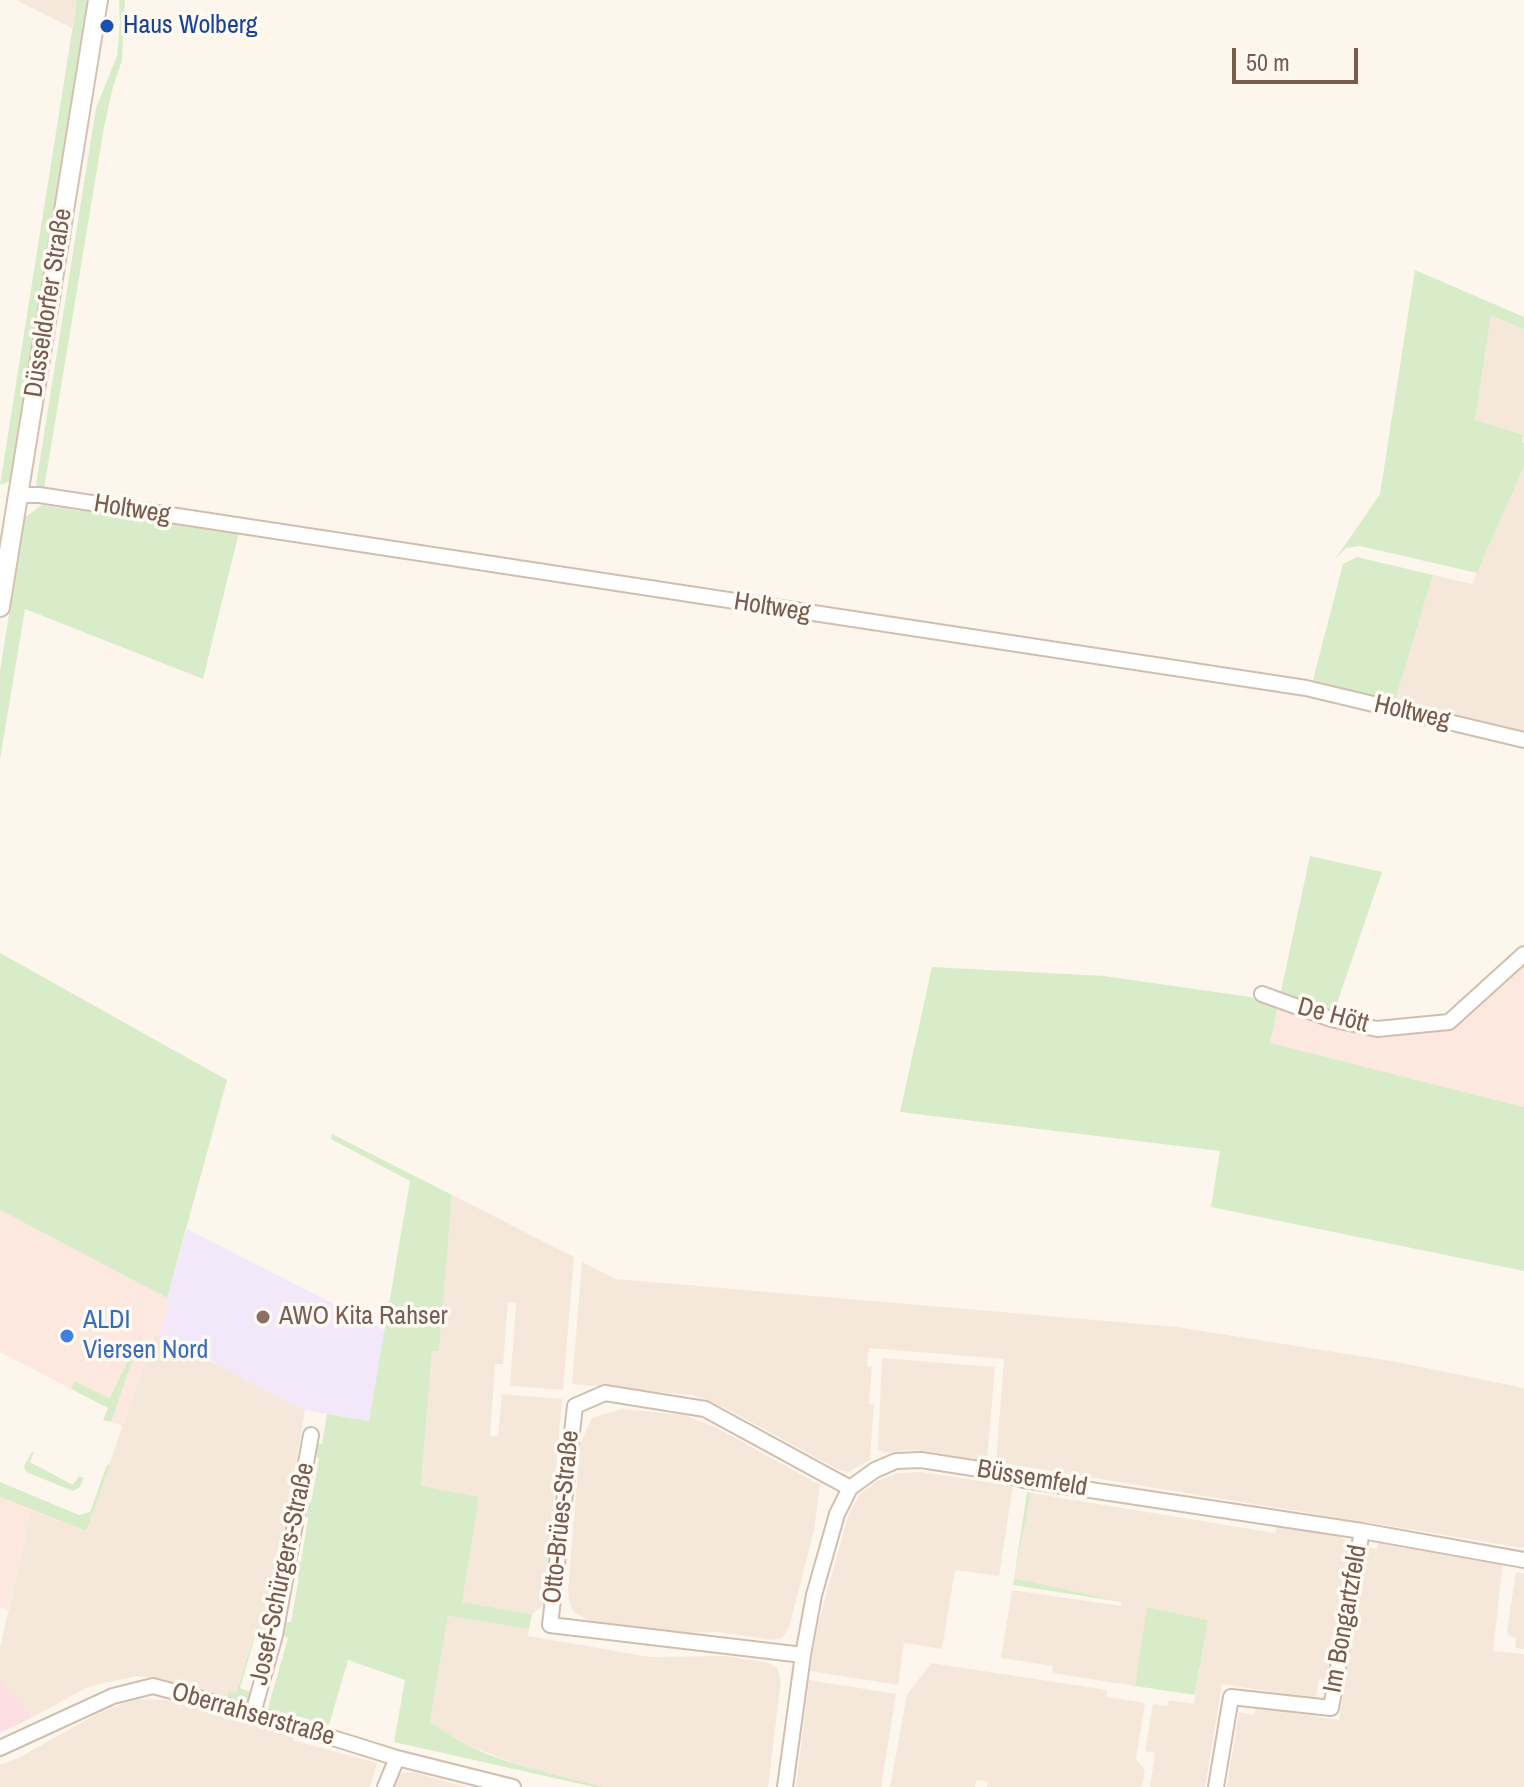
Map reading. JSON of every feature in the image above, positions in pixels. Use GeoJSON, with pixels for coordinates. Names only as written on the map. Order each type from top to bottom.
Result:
{"type":"FeatureCollection","features":[{"type":"Feature","properties":{"kind":"main road","name":"Düsseldorfer Straße"},"geometry":{"type":"LineString","coordinates":[[0,607],[98,0]]}},
{"type":"Feature","properties":{"kind":"street","name":"Holtweg"},"geometry":{"type":"LineString","coordinates":[[18,495],[39,495],[1306,688],[1524,740]]}},
{"type":"Feature","properties":{"kind":"street","name":"De Hött"},"geometry":{"type":"LineString","coordinates":[[1262,994],[1331,1019],[1377,1029],[1449,1022],[1524,954]]}},
{"type":"Feature","properties":{"kind":"street","name":"Otto-Brües-Straße"},"geometry":{"type":"LineString","coordinates":[[803,1655],[550,1625],[575,1406],[605,1393],[705,1409],[850,1488]]}},
{"type":"Feature","properties":{"kind":"street","name":"Josef-Schürgers-Straße"},"geometry":{"type":"LineString","coordinates":[[253,1713],[275,1635],[311,1435]]}},
{"type":"Feature","properties":{"kind":"street","name":"Büssemfeld"},"geometry":{"type":"LineString","coordinates":[[850,1488],[875,1470],[896,1461],[921,1460],[992,1471],[1024,1480],[1362,1531],[1524,1560]]}},
{"type":"Feature","properties":{"kind":"street"},"geometry":{"type":"LineString","coordinates":[[785,1787],[814,1595],[837,1514],[850,1488]]}},
{"type":"Feature","properties":{"kind":"street","name":"Im Bongartzfeld"},"geometry":{"type":"LineString","coordinates":[[1216,1787],[1231,1697],[1331,1708],[1362,1531]]}},
{"type":"Feature","properties":{"kind":"street","name":"Oberrahserstraße"},"geometry":{"type":"LineString","coordinates":[[0,1748],[113,1696],[153,1686],[253,1713],[397,1758],[513,1787]]}},
{"type":"Feature","properties":{"kind":"street"},"geometry":{"type":"LineString","coordinates":[[385,1787],[397,1758]]}},
{"type":"Feature","properties":{"kind":"shaded area"},"geometry":{"type":"Polygon","coordinates":[[[16,0],[77,0],[72,28],[16,0]]]}},
{"type":"Feature","properties":{"kind":"shaded area"},"geometry":{"type":"Polygon","coordinates":[[[1491,316],[1524,329],[1524,435],[1475,421],[1491,316]]]}},
{"type":"Feature","properties":{"kind":"shaded area"},"geometry":{"type":"Polygon","coordinates":[[[1524,466],[1524,733],[1395,701],[1433,575],[1472,584],[1524,466]]]}},
{"type":"Feature","properties":{"kind":"shaded area"},"geometry":{"type":"Polygon","coordinates":[[[1524,960],[1524,1107],[1269,1043],[1278,1006],[1330,1024],[1445,1029],[1524,960]]]}},
{"type":"Feature","properties":{"kind":"shaded area"},"geometry":{"type":"Polygon","coordinates":[[[452,1195],[574,1257],[563,1390],[510,1386],[516,1303],[508,1302],[503,1364],[495,1364],[490,1436],[498,1436],[502,1394],[562,1399],[545,1604],[532,1614],[461,1602],[479,1497],[421,1487],[432,1351],[439,1350],[452,1195]]]}},
{"type":"Feature","properties":{"kind":"shaded area"},"geometry":{"type":"Polygon","coordinates":[[[0,1210],[167,1298],[165,1303],[170,1305],[159,1335],[154,1333],[123,1426],[111,1422],[139,1341],[108,1398],[76,1381],[71,1389],[0,1352],[0,1210]]]}},
{"type":"Feature","properties":{"kind":"shaded area","name":"AWO Kita Rahser"},"geometry":{"type":"Polygon","coordinates":[[[187,1229],[385,1330],[369,1421],[305,1410],[159,1335],[187,1229]]]}},
{"type":"Feature","properties":{"kind":"shaded area"},"geometry":{"type":"Polygon","coordinates":[[[582,1262],[616,1279],[1177,1327],[1397,1362],[1524,1388],[1524,1548],[996,1462],[1004,1359],[869,1348],[867,1366],[872,1367],[869,1404],[874,1405],[870,1460],[848,1472],[839,1470],[727,1409],[693,1395],[572,1384],[582,1262]]]}},
{"type":"Feature","properties":{"kind":"shaded area"},"geometry":{"type":"Polygon","coordinates":[[[155,1333],[305,1410],[267,1632],[255,1629],[236,1693],[229,1692],[227,1697],[162,1679],[137,1676],[88,1687],[33,1717],[0,1680],[0,1648],[31,1510],[86,1531],[155,1333]]]}},
{"type":"Feature","properties":{"kind":"shaded area"},"geometry":{"type":"Polygon","coordinates":[[[882,1358],[995,1367],[987,1461],[925,1451],[885,1453],[878,1449],[882,1358]]]}},
{"type":"Feature","properties":{"kind":"shaded area"},"geometry":{"type":"Polygon","coordinates":[[[621,1409],[685,1415],[717,1428],[820,1485],[814,1530],[789,1628],[782,1638],[772,1640],[719,1632],[660,1633],[594,1624],[574,1612],[568,1590],[580,1444],[592,1418],[621,1409]]]}},
{"type":"Feature","properties":{"kind":"shaded area"},"geometry":{"type":"Polygon","coordinates":[[[921,1472],[1013,1486],[999,1576],[955,1570],[942,1649],[904,1643],[898,1685],[810,1671],[818,1625],[848,1516],[859,1495],[877,1481],[898,1473],[921,1472]]]}},
{"type":"Feature","properties":{"kind":"shaded area"},"geometry":{"type":"Polygon","coordinates":[[[1031,1493],[1275,1533],[1277,1525],[1340,1536],[1350,1545],[1327,1680],[1319,1679],[1316,1699],[1222,1684],[1205,1787],[1150,1787],[1155,1753],[1145,1751],[1153,1704],[1167,1706],[1169,1700],[1194,1704],[1208,1620],[1148,1607],[1135,1686],[1052,1673],[1053,1666],[1001,1658],[1012,1590],[1121,1606],[1121,1602],[1014,1578],[1031,1493]]]}},
{"type":"Feature","properties":{"kind":"shaded area"},"geometry":{"type":"Polygon","coordinates":[[[0,1497],[31,1510],[8,1610],[0,1607],[0,1497]]]}},
{"type":"Feature","properties":{"kind":"shaded area"},"geometry":{"type":"Polygon","coordinates":[[[1378,1542],[1503,1562],[1493,1651],[1524,1654],[1524,1787],[1227,1787],[1239,1712],[1254,1715],[1256,1707],[1339,1720],[1367,1547],[1377,1549],[1378,1542]]]}},
{"type":"Feature","properties":{"kind":"shaded area"},"geometry":{"type":"Polygon","coordinates":[[[1516,1572],[1524,1574],[1524,1649],[1515,1648],[1516,1638],[1509,1636],[1507,1631],[1516,1572]]]}},
{"type":"Feature","properties":{"kind":"shaded area"},"geometry":{"type":"Polygon","coordinates":[[[448,1616],[529,1629],[528,1636],[650,1657],[725,1656],[769,1663],[777,1668],[781,1680],[768,1787],[604,1787],[521,1766],[463,1743],[430,1722],[448,1616]]]}},
{"type":"Feature","properties":{"kind":"shaded area"},"geometry":{"type":"Polygon","coordinates":[[[931,1663],[1107,1690],[1107,1697],[1145,1703],[1136,1759],[1145,1770],[1142,1787],[987,1787],[988,1781],[976,1780],[975,1787],[890,1787],[907,1695],[931,1663]]]}},
{"type":"Feature","properties":{"kind":"shaded area"},"geometry":{"type":"Polygon","coordinates":[[[0,1680],[33,1717],[0,1733],[0,1680]]]}},
{"type":"Feature","properties":{"kind":"shaded area"},"geometry":{"type":"Polygon","coordinates":[[[809,1680],[896,1694],[881,1787],[796,1787],[809,1680]]]}},
{"type":"Feature","properties":{"kind":"shaded area"},"geometry":{"type":"Polygon","coordinates":[[[135,1699],[166,1700],[205,1709],[294,1735],[293,1740],[377,1763],[370,1787],[0,1787],[0,1765],[97,1714],[135,1699]]]}},
{"type":"Feature","properties":{"kind":"shaded area"},"geometry":{"type":"Polygon","coordinates":[[[413,1772],[466,1787],[393,1787],[401,1773],[413,1772]]]}},
{"type":"Feature","properties":{"kind":"green space"},"geometry":{"type":"Polygon","coordinates":[[[77,0],[87,0],[10,481],[0,485],[77,0]]]}},
{"type":"Feature","properties":{"kind":"green space"},"geometry":{"type":"Polygon","coordinates":[[[119,0],[125,0],[122,60],[104,127],[44,489],[36,485],[96,108],[117,56],[119,0]]]}},
{"type":"Feature","properties":{"kind":"green space"},"geometry":{"type":"Polygon","coordinates":[[[1415,270],[1524,317],[1524,329],[1491,316],[1475,420],[1524,435],[1524,466],[1477,573],[1360,546],[1346,548],[1336,558],[1380,494],[1415,270]]]}},
{"type":"Feature","properties":{"kind":"green space"},"geometry":{"type":"Polygon","coordinates":[[[42,505],[79,511],[87,506],[239,532],[203,679],[25,609],[0,759],[0,671],[24,518],[42,505]]]}},
{"type":"Feature","properties":{"kind":"green space"},"geometry":{"type":"Polygon","coordinates":[[[1357,557],[1433,575],[1395,701],[1312,684],[1343,564],[1357,557]]]}},
{"type":"Feature","properties":{"kind":"green space"},"geometry":{"type":"Polygon","coordinates":[[[1310,856],[1382,872],[1333,1015],[1280,996],[1310,856]]]}},
{"type":"Feature","properties":{"kind":"green space"},"geometry":{"type":"Polygon","coordinates":[[[0,953],[227,1080],[167,1298],[0,1210],[0,953]]]}},
{"type":"Feature","properties":{"kind":"green space"},"geometry":{"type":"Polygon","coordinates":[[[932,967],[1104,976],[1250,997],[1278,1006],[1270,1043],[1524,1107],[1524,1271],[1211,1207],[1220,1151],[900,1112],[932,967]]]}},
{"type":"Feature","properties":{"kind":"green space"},"geometry":{"type":"Polygon","coordinates":[[[332,1134],[452,1195],[439,1351],[432,1351],[421,1486],[479,1497],[462,1602],[532,1614],[529,1629],[448,1616],[430,1722],[487,1754],[604,1787],[394,1742],[405,1680],[348,1660],[329,1725],[268,1708],[288,1638],[282,1635],[285,1622],[291,1622],[299,1577],[293,1575],[295,1563],[301,1562],[308,1518],[304,1516],[306,1503],[311,1503],[319,1458],[313,1456],[315,1443],[322,1444],[327,1414],[369,1421],[410,1181],[331,1139],[332,1134]]]}},
{"type":"Feature","properties":{"kind":"green space"},"geometry":{"type":"Polygon","coordinates":[[[142,1333],[111,1422],[103,1420],[108,1408],[71,1389],[75,1381],[109,1398],[142,1333]]]}},
{"type":"Feature","properties":{"kind":"green space"},"geometry":{"type":"Polygon","coordinates":[[[32,1452],[30,1462],[73,1485],[79,1476],[84,1478],[79,1488],[73,1491],[26,1472],[24,1466],[32,1452]]]}},
{"type":"Feature","properties":{"kind":"green space"},"geometry":{"type":"Polygon","coordinates":[[[107,1465],[110,1465],[86,1531],[0,1497],[0,1482],[79,1515],[90,1512],[107,1465]]]}},
{"type":"Feature","properties":{"kind":"green space"},"geometry":{"type":"Polygon","coordinates":[[[1027,1492],[1031,1493],[1014,1577],[1027,1492]]]}},
{"type":"Feature","properties":{"kind":"green space"},"geometry":{"type":"Polygon","coordinates":[[[284,1530],[269,1637],[256,1633],[240,1688],[251,1692],[247,1702],[227,1697],[229,1691],[236,1693],[256,1628],[267,1632],[284,1530]]]}},
{"type":"Feature","properties":{"kind":"green space"},"geometry":{"type":"Polygon","coordinates":[[[1014,1578],[1122,1602],[1013,1585],[1014,1578]]]}},
{"type":"Feature","properties":{"kind":"green space"},"geometry":{"type":"Polygon","coordinates":[[[1147,1607],[1208,1620],[1195,1695],[1135,1686],[1147,1607]]]}},
{"type":"Feature","properties":{"kind":"place","name":"Haus Wolberg"},"geometry":{"type":"Point","coordinates":[107,26]}},
{"type":"Feature","properties":{"kind":"place","name":"AWO Kita Rahser"},"geometry":{"type":"Point","coordinates":[263,1317]}},
{"type":"Feature","properties":{"kind":"place","name":"ALDI Viersen Nord"},"geometry":{"type":"Point","coordinates":[67,1336]}}]}
